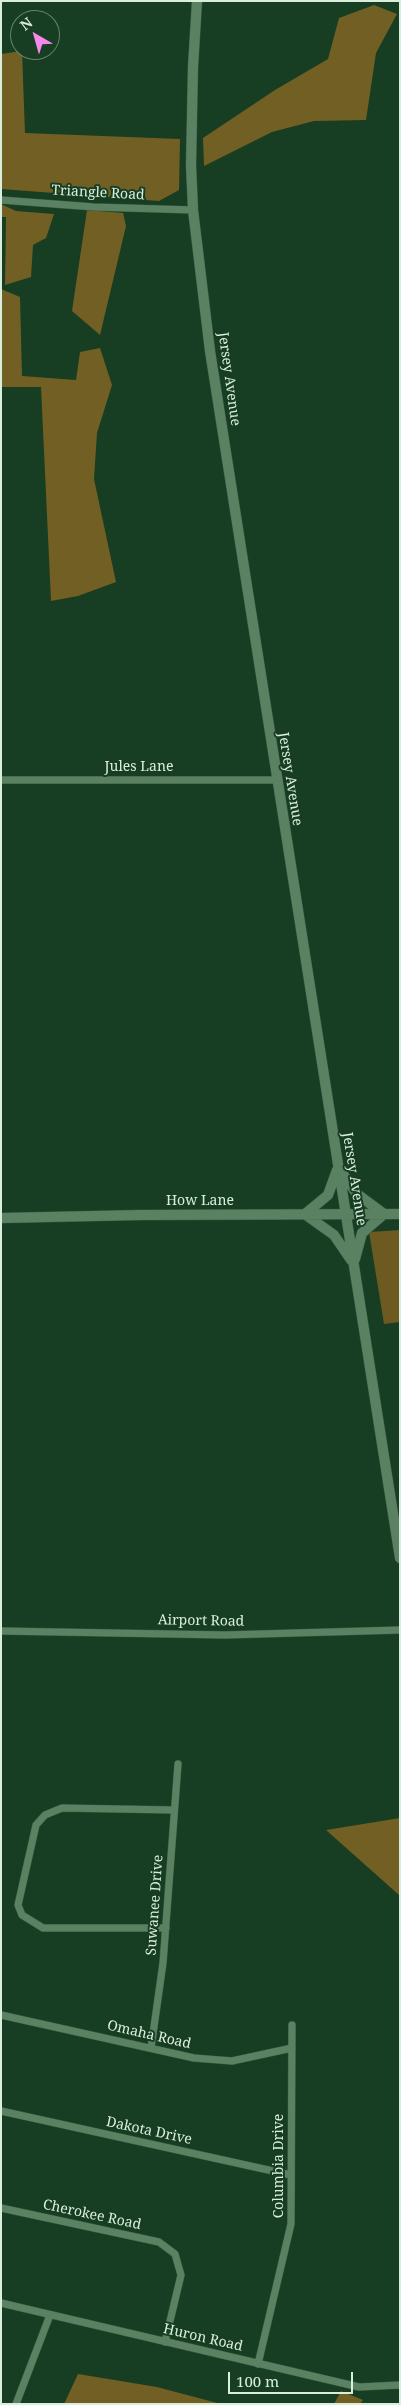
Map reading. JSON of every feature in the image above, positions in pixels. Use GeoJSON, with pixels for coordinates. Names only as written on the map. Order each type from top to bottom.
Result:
{"type":"FeatureCollection","features":[{"type":"Feature","properties":{"kind":"street","name":"Jersey Avenue"},"geometry":{"type":"LineString","coordinates":[[197,1],[191,135],[193,210],[210,352],[400,1558]]}},
{"type":"Feature","properties":{"kind":"street","name":"Triangle Road"},"geometry":{"type":"LineString","coordinates":[[1,200],[193,210]]}},
{"type":"Feature","properties":{"kind":"street","name":"Jules Lane"},"geometry":{"type":"LineString","coordinates":[[1,780],[276,780]]}},
{"type":"Feature","properties":{"kind":"street"},"geometry":{"type":"LineString","coordinates":[[338,1167],[357,1194],[384,1214],[362,1233],[354,1266]]}},
{"type":"Feature","properties":{"kind":"street"},"geometry":{"type":"LineString","coordinates":[[338,1167],[328,1195],[305,1214],[334,1235],[354,1266]]}},
{"type":"Feature","properties":{"kind":"street","name":"How Lane"},"geometry":{"type":"LineString","coordinates":[[1,1218],[400,1214]]}},
{"type":"Feature","properties":{"kind":"street","name":"Airport Road"},"geometry":{"type":"LineString","coordinates":[[1,1631],[225,1634],[400,1630]]}},
{"type":"Feature","properties":{"kind":"street","name":"Suwanee Drive"},"geometry":{"type":"LineString","coordinates":[[151,2048],[166,1928],[178,1764]]}},
{"type":"Feature","properties":{"kind":"street"},"geometry":{"type":"LineString","coordinates":[[166,1928],[42,1928],[22,1915],[18,1906],[36,1824],[39,1820],[62,1808],[174,1810]]}},
{"type":"Feature","properties":{"kind":"street","name":"Omaha Road"},"geometry":{"type":"LineString","coordinates":[[1,2015],[194,2058],[232,2062],[292,2048]]}},
{"type":"Feature","properties":{"kind":"street","name":"Columbia Drive"},"geometry":{"type":"LineString","coordinates":[[258,2364],[291,2224],[292,2025]]}},
{"type":"Feature","properties":{"kind":"street","name":"Dakota Drive"},"geometry":{"type":"LineString","coordinates":[[1,2111],[291,2175]]}},
{"type":"Feature","properties":{"kind":"street","name":"Cherokee Road"},"geometry":{"type":"LineString","coordinates":[[1,2208],[159,2242],[175,2254],[181,2275],[165,2342]]}},
{"type":"Feature","properties":{"kind":"street","name":"Huron Road"},"geometry":{"type":"LineString","coordinates":[[1,2303],[359,2387],[400,2385]]}},
{"type":"Feature","properties":{"kind":"street"},"geometry":{"type":"LineString","coordinates":[[16,2404],[50,2314]]}},
{"type":"Feature","properties":{"kind":"shaded area"},"geometry":{"type":"Polygon","coordinates":[[[374,5],[397,14],[376,53],[366,120],[314,121],[272,132],[204,166],[203,138],[275,90],[328,59],[339,18],[374,5]]]}},
{"type":"Feature","properties":{"kind":"shaded area"},"geometry":{"type":"Polygon","coordinates":[[[10,53],[10,60],[22,60],[25,133],[180,139],[179,190],[159,201],[1,189],[1,54],[10,53]]]}},
{"type":"Feature","properties":{"kind":"shaded area"},"geometry":{"type":"Polygon","coordinates":[[[1,204],[16,211],[54,214],[46,238],[33,245],[31,277],[5,285],[6,217],[1,217],[1,204]]]}},
{"type":"Feature","properties":{"kind":"shaded area"},"geometry":{"type":"Polygon","coordinates":[[[87,210],[123,213],[126,226],[100,335],[72,311],[87,210]]]}},
{"type":"Feature","properties":{"kind":"shaded area"},"geometry":{"type":"Polygon","coordinates":[[[1,289],[20,297],[22,376],[76,380],[80,352],[100,348],[112,385],[97,433],[94,479],[116,582],[78,596],[51,601],[41,387],[1,387],[1,289]]]}},
{"type":"Feature","properties":{"kind":"shaded area"},"geometry":{"type":"Polygon","coordinates":[[[400,1230],[400,1322],[384,1324],[369,1232],[400,1230]]]}},
{"type":"Feature","properties":{"kind":"shaded area"},"geometry":{"type":"Polygon","coordinates":[[[400,1818],[400,1895],[399,1895],[326,1830],[400,1818]]]}},
{"type":"Feature","properties":{"kind":"shaded area"},"geometry":{"type":"Polygon","coordinates":[[[78,2374],[157,2387],[221,2404],[64,2404],[78,2374]]]}},
{"type":"Feature","properties":{"kind":"shaded area"},"geometry":{"type":"Polygon","coordinates":[[[341,2391],[363,2400],[360,2404],[334,2404],[341,2391]]]}}]}
